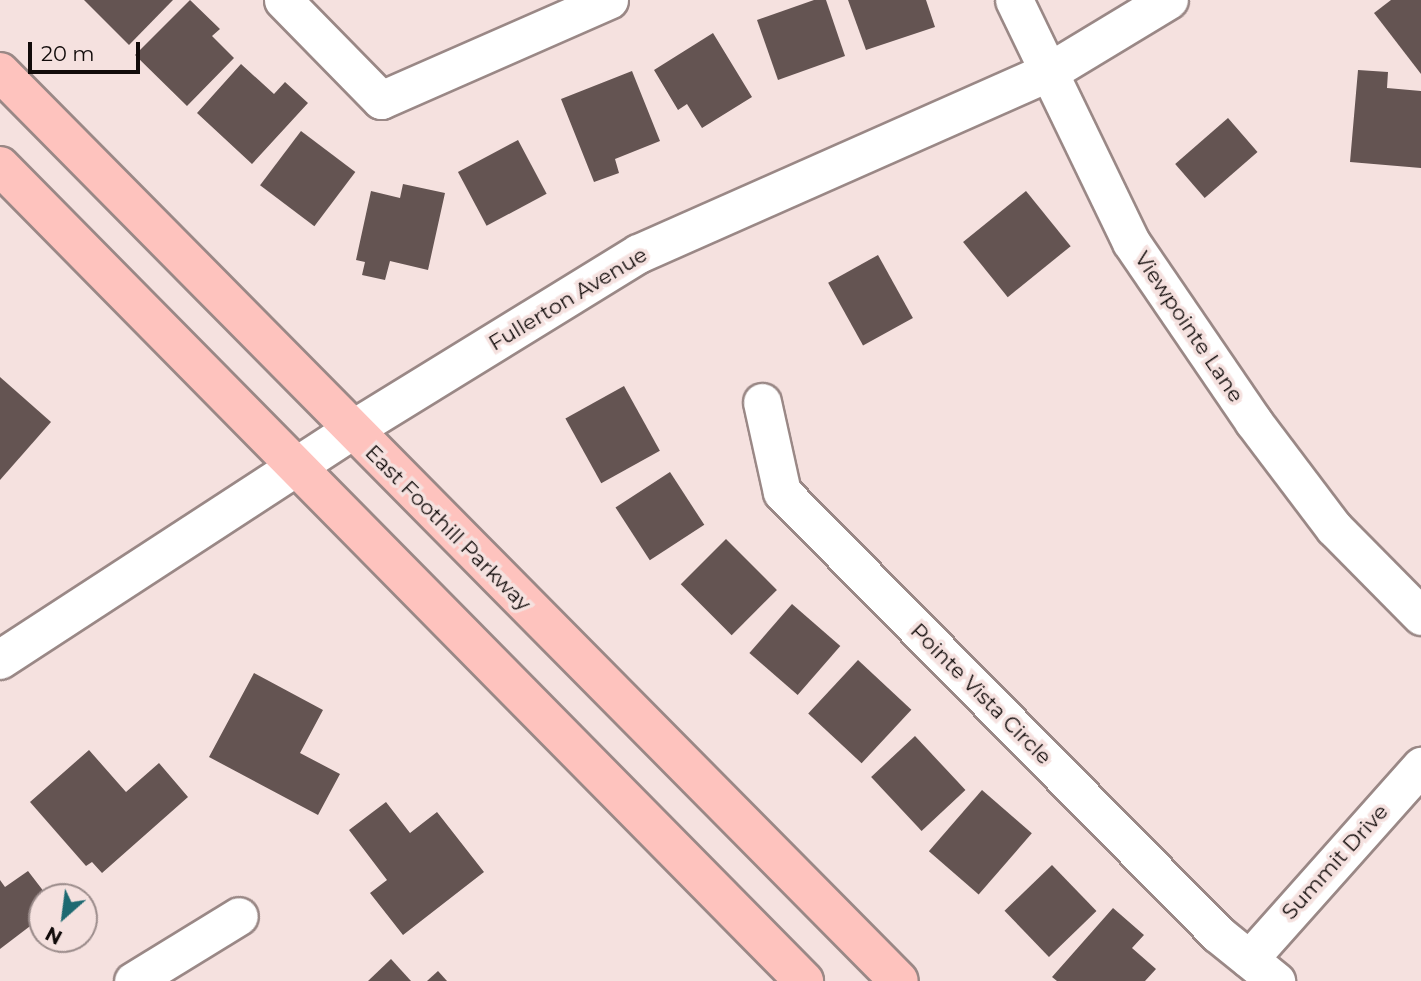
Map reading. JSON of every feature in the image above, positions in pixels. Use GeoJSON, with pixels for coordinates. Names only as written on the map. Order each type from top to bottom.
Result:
{"type":"FeatureCollection","features":[{"type":"Feature","properties":{"kind":"main road","name":"Fullerton Avenue"},"geometry":{"type":"LineString","coordinates":[[0,660],[351,431],[639,254],[1050,72],[1169,0]]}},
{"type":"Feature","properties":{"kind":"main road","name":"East Foothill Parkway"},"geometry":{"type":"LineString","coordinates":[[0,72],[351,431],[899,981]]}},
{"type":"Feature","properties":{"kind":"main road"},"geometry":{"type":"LineString","coordinates":[[0,166],[804,981]]}},
{"type":"Feature","properties":{"kind":"street"},"geometry":{"type":"LineString","coordinates":[[283,0],[381,100],[609,0]]}},
{"type":"Feature","properties":{"kind":"street","name":"Viewpointe Lane"},"geometry":{"type":"LineString","coordinates":[[1014,0],[1131,242],[1253,421],[1334,528],[1421,616]]}},
{"type":"Feature","properties":{"kind":"street","name":"Pointe Vista Circle"},"geometry":{"type":"LineString","coordinates":[[762,402],[782,492],[1217,934],[1262,970]]}},
{"type":"Feature","properties":{"kind":"street","name":"Summit Drive"},"geometry":{"type":"LineString","coordinates":[[1262,970],[1421,766]]}},
{"type":"Feature","properties":{"kind":"street"},"geometry":{"type":"LineString","coordinates":[[133,981],[239,916]]}},
{"type":"Feature","properties":{"kind":"building"},"geometry":{"type":"Polygon","coordinates":[[[84,0],[173,0],[129,45],[84,0]]]}},
{"type":"Feature","properties":{"kind":"building"},"geometry":{"type":"Polygon","coordinates":[[[190,0],[220,29],[212,36],[234,58],[187,106],[135,55],[190,0]]]}},
{"type":"Feature","properties":{"kind":"building"},"geometry":{"type":"Polygon","coordinates":[[[814,0],[826,0],[845,56],[778,80],[757,20],[814,0]]]}},
{"type":"Feature","properties":{"kind":"building"},"geometry":{"type":"Polygon","coordinates":[[[848,0],[926,0],[935,27],[866,50],[848,0]]]}},
{"type":"Feature","properties":{"kind":"building"},"geometry":{"type":"Polygon","coordinates":[[[1391,0],[1421,0],[1421,74],[1374,13],[1391,0]]]}},
{"type":"Feature","properties":{"kind":"building"},"geometry":{"type":"Polygon","coordinates":[[[713,33],[752,97],[702,128],[687,104],[678,110],[654,70],[713,33]]]}},
{"type":"Feature","properties":{"kind":"building"},"geometry":{"type":"Polygon","coordinates":[[[241,64],[274,94],[285,82],[308,103],[252,164],[197,113],[241,64]]]}},
{"type":"Feature","properties":{"kind":"building"},"geometry":{"type":"Polygon","coordinates":[[[1358,70],[1388,72],[1387,88],[1421,91],[1421,168],[1350,162],[1358,70]]]}},
{"type":"Feature","properties":{"kind":"building"},"geometry":{"type":"Polygon","coordinates":[[[632,71],[660,141],[615,159],[619,173],[594,182],[561,99],[632,71]]]}},
{"type":"Feature","properties":{"kind":"building"},"geometry":{"type":"Polygon","coordinates":[[[1228,118],[1258,152],[1205,198],[1175,164],[1228,118]]]}},
{"type":"Feature","properties":{"kind":"building"},"geometry":{"type":"Polygon","coordinates":[[[301,131],[355,172],[314,226],[260,185],[301,131]]]}},
{"type":"Feature","properties":{"kind":"building"},"geometry":{"type":"Polygon","coordinates":[[[518,140],[547,194],[487,226],[458,172],[518,140]]]}},
{"type":"Feature","properties":{"kind":"building"},"geometry":{"type":"Polygon","coordinates":[[[403,184],[445,193],[428,270],[390,261],[385,280],[362,275],[365,262],[356,260],[371,191],[400,198],[403,184]]]}},
{"type":"Feature","properties":{"kind":"building"},"geometry":{"type":"Polygon","coordinates":[[[1026,191],[1071,246],[1008,297],[963,242],[1026,191]]]}},
{"type":"Feature","properties":{"kind":"building"},"geometry":{"type":"Polygon","coordinates":[[[878,255],[913,318],[863,346],[828,283],[878,255]]]}},
{"type":"Feature","properties":{"kind":"building"},"geometry":{"type":"Polygon","coordinates":[[[0,377],[51,422],[0,480],[0,377]]]}},
{"type":"Feature","properties":{"kind":"building"},"geometry":{"type":"Polygon","coordinates":[[[624,386],[660,451],[601,483],[565,418],[624,386]]]}},
{"type":"Feature","properties":{"kind":"building"},"geometry":{"type":"Polygon","coordinates":[[[670,472],[704,525],[650,560],[615,507],[670,472]]]}},
{"type":"Feature","properties":{"kind":"building"},"geometry":{"type":"Polygon","coordinates":[[[726,539],[777,590],[732,635],[681,584],[726,539]]]}},
{"type":"Feature","properties":{"kind":"building"},"geometry":{"type":"Polygon","coordinates":[[[792,604],[840,646],[798,695],[749,653],[792,604]]]}},
{"type":"Feature","properties":{"kind":"building"},"geometry":{"type":"Polygon","coordinates":[[[858,660],[911,710],[862,763],[808,713],[858,660]]]}},
{"type":"Feature","properties":{"kind":"building"},"geometry":{"type":"Polygon","coordinates":[[[254,673],[323,710],[300,753],[340,774],[318,815],[209,757],[254,673]]]}},
{"type":"Feature","properties":{"kind":"building"},"geometry":{"type":"Polygon","coordinates":[[[915,736],[965,790],[922,831],[871,777],[915,736]]]}},
{"type":"Feature","properties":{"kind":"building"},"geometry":{"type":"Polygon","coordinates":[[[89,750],[126,792],[159,763],[188,797],[102,873],[92,862],[86,866],[30,802],[89,750]]]}},
{"type":"Feature","properties":{"kind":"building"},"geometry":{"type":"Polygon","coordinates":[[[982,790],[1032,833],[979,894],[929,851],[982,790]]]}},
{"type":"Feature","properties":{"kind":"building"},"geometry":{"type":"Polygon","coordinates":[[[386,802],[410,833],[437,812],[484,872],[403,935],[370,893],[387,880],[349,830],[386,802]]]}},
{"type":"Feature","properties":{"kind":"building"},"geometry":{"type":"Polygon","coordinates":[[[1052,865],[1096,911],[1049,957],[1005,911],[1052,865]]]}},
{"type":"Feature","properties":{"kind":"building"},"geometry":{"type":"Polygon","coordinates":[[[28,871],[37,883],[28,883],[28,928],[0,949],[0,880],[5,887],[28,871]]]}},
{"type":"Feature","properties":{"kind":"building"},"geometry":{"type":"Polygon","coordinates":[[[1113,908],[1144,935],[1132,948],[1156,969],[1145,981],[1057,981],[1052,977],[1113,908]]]}},
{"type":"Feature","properties":{"kind":"building"},"geometry":{"type":"Polygon","coordinates":[[[391,959],[411,981],[368,981],[391,959]]]}},
{"type":"Feature","properties":{"kind":"building"},"geometry":{"type":"Polygon","coordinates":[[[438,971],[447,981],[427,981],[438,971]]]}}]}
